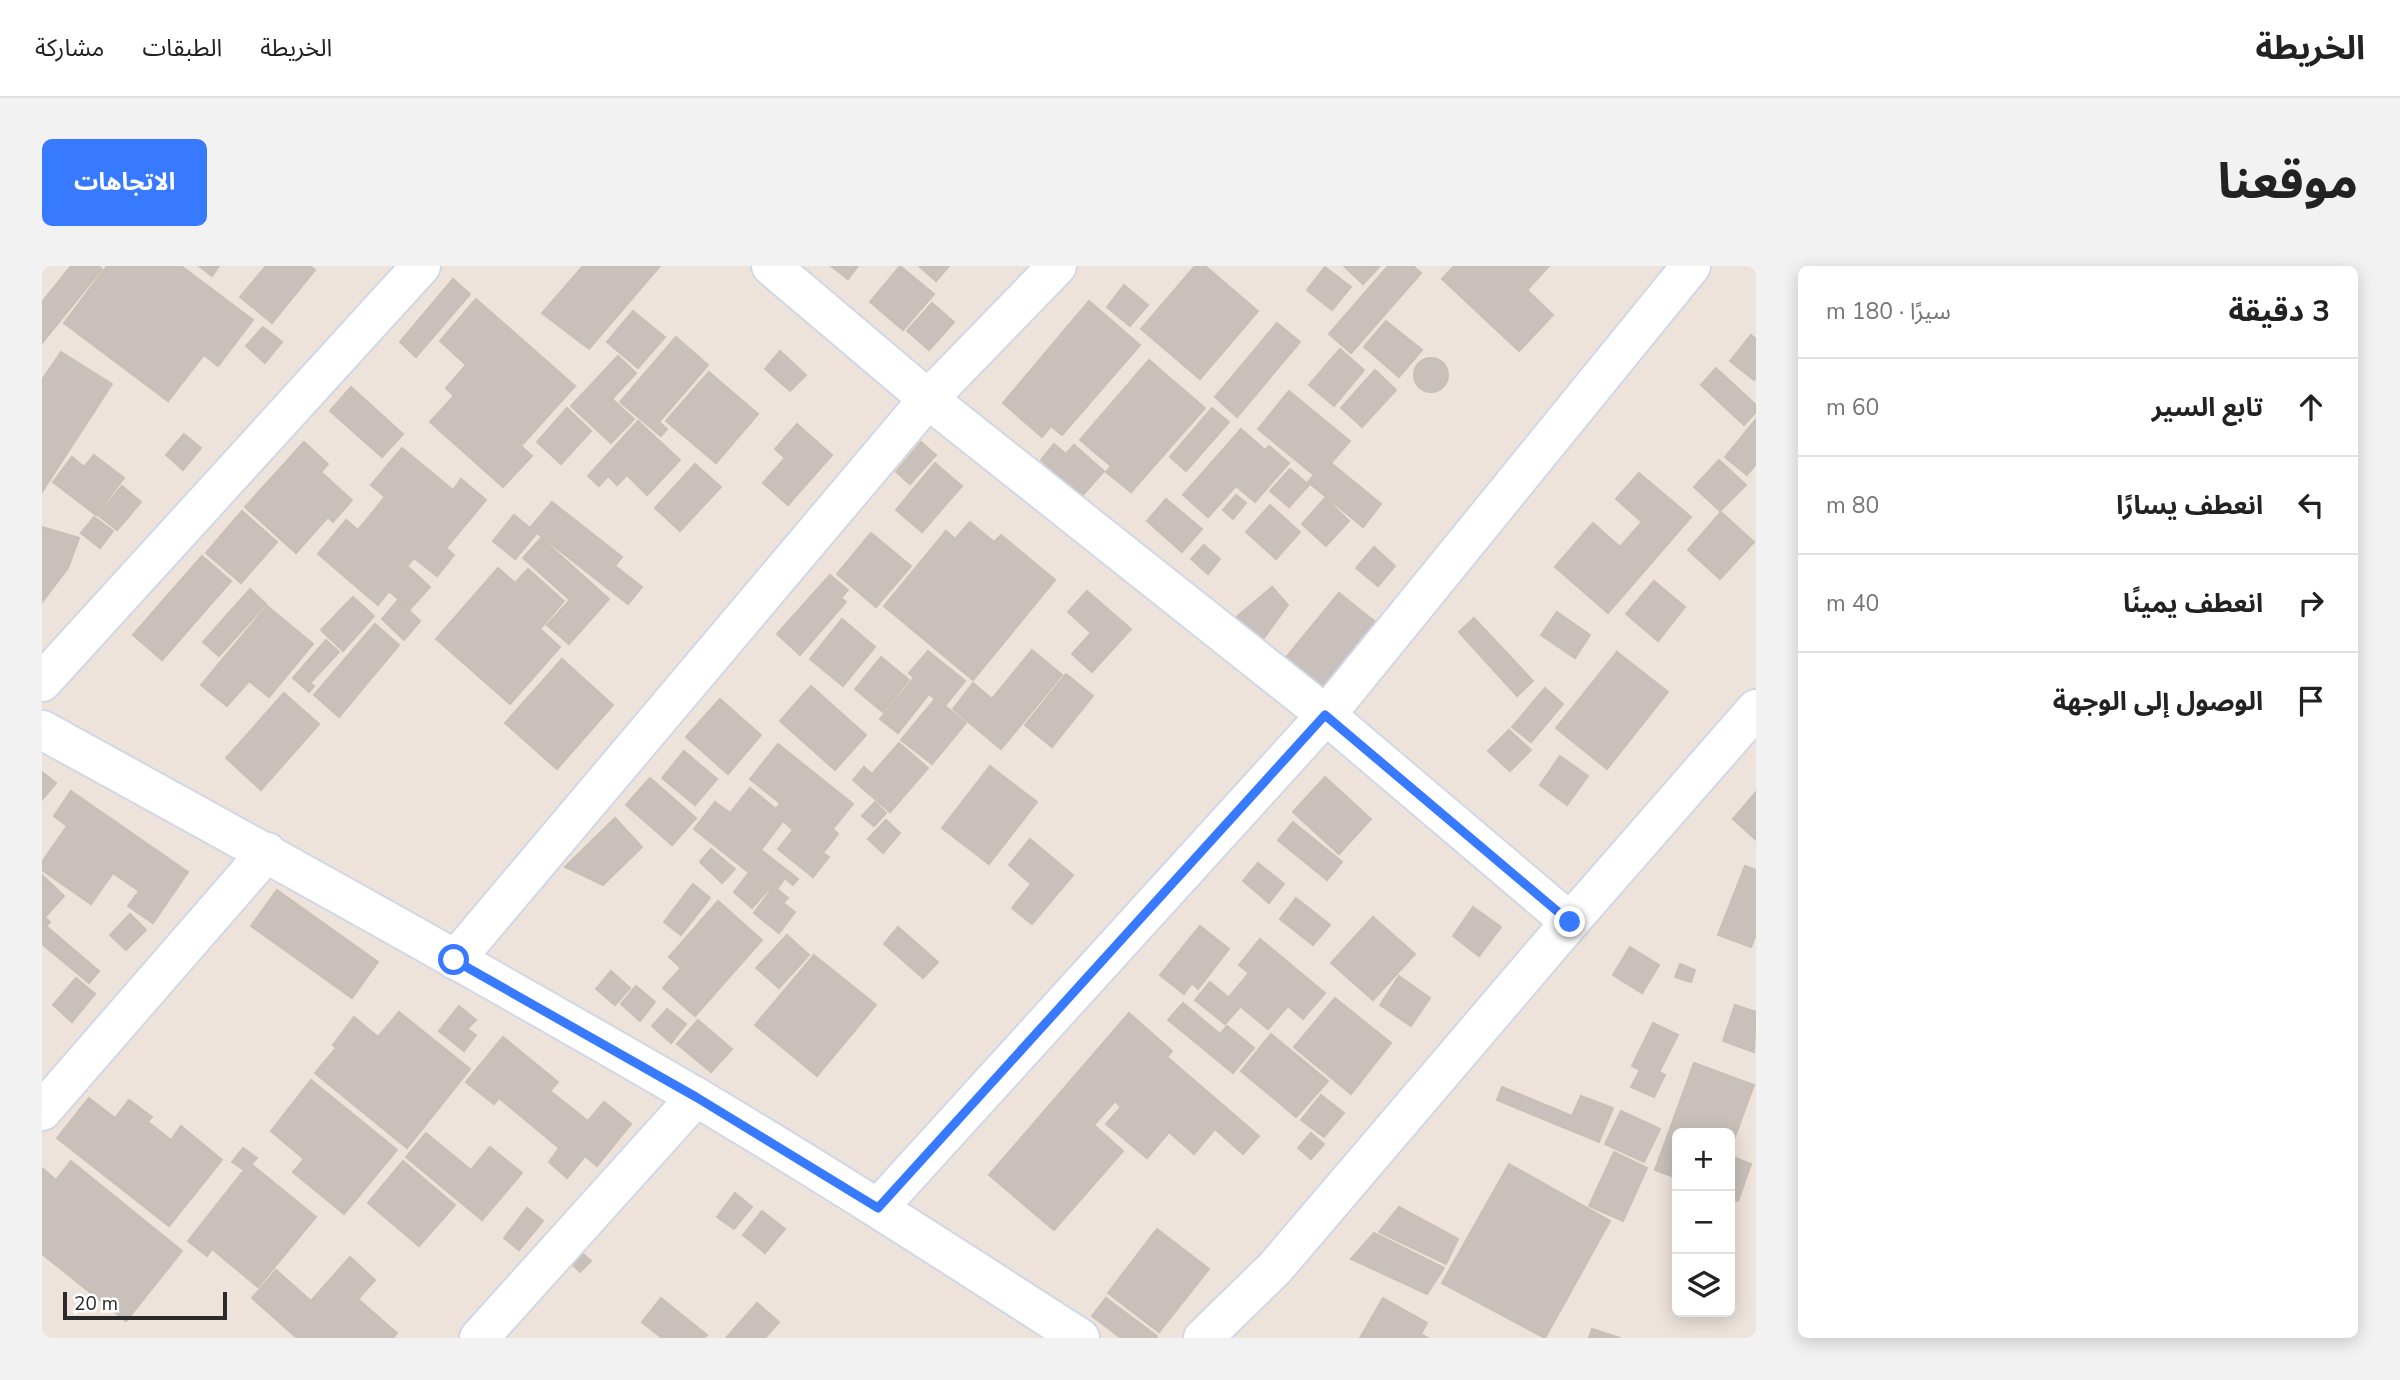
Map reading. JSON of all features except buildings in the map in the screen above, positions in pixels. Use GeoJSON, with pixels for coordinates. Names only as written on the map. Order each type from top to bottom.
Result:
{"type":"FeatureCollection","features":[{"type":"Feature","properties":{"kind":"street"},"geometry":{"type":"LineString","coordinates":[[42,682],[421,266]]}},
{"type":"Feature","properties":{"kind":"street"},"geometry":{"type":"LineString","coordinates":[[771,266],[928,399],[1325,715],[1570,922]]}},
{"type":"Feature","properties":{"kind":"street"},"geometry":{"type":"LineString","coordinates":[[454,960],[928,399],[1057,266]]}},
{"type":"Feature","properties":{"kind":"street"},"geometry":{"type":"LineString","coordinates":[[878,1208],[1325,715],[1672,273]]}},
{"type":"Feature","properties":{"kind":"street"},"geometry":{"type":"LineString","coordinates":[[1203,1338],[1275,1268],[1756,709]]}},
{"type":"Feature","properties":{"kind":"street"},"geometry":{"type":"LineString","coordinates":[[42,730],[267,852],[696,1097],[878,1208],[1080,1338]]}},
{"type":"Feature","properties":{"kind":"street"},"geometry":{"type":"LineString","coordinates":[[42,1111],[267,852]]}},
{"type":"Feature","properties":{"kind":"street"},"geometry":{"type":"LineString","coordinates":[[479,1338],[696,1097]]}},
{"type":"Feature","properties":{"kind":"route"},"geometry":{"type":"LineString","coordinates":[[454,960],[696,1097],[878,1208],[1325,715],[1570,922]]}}]}
